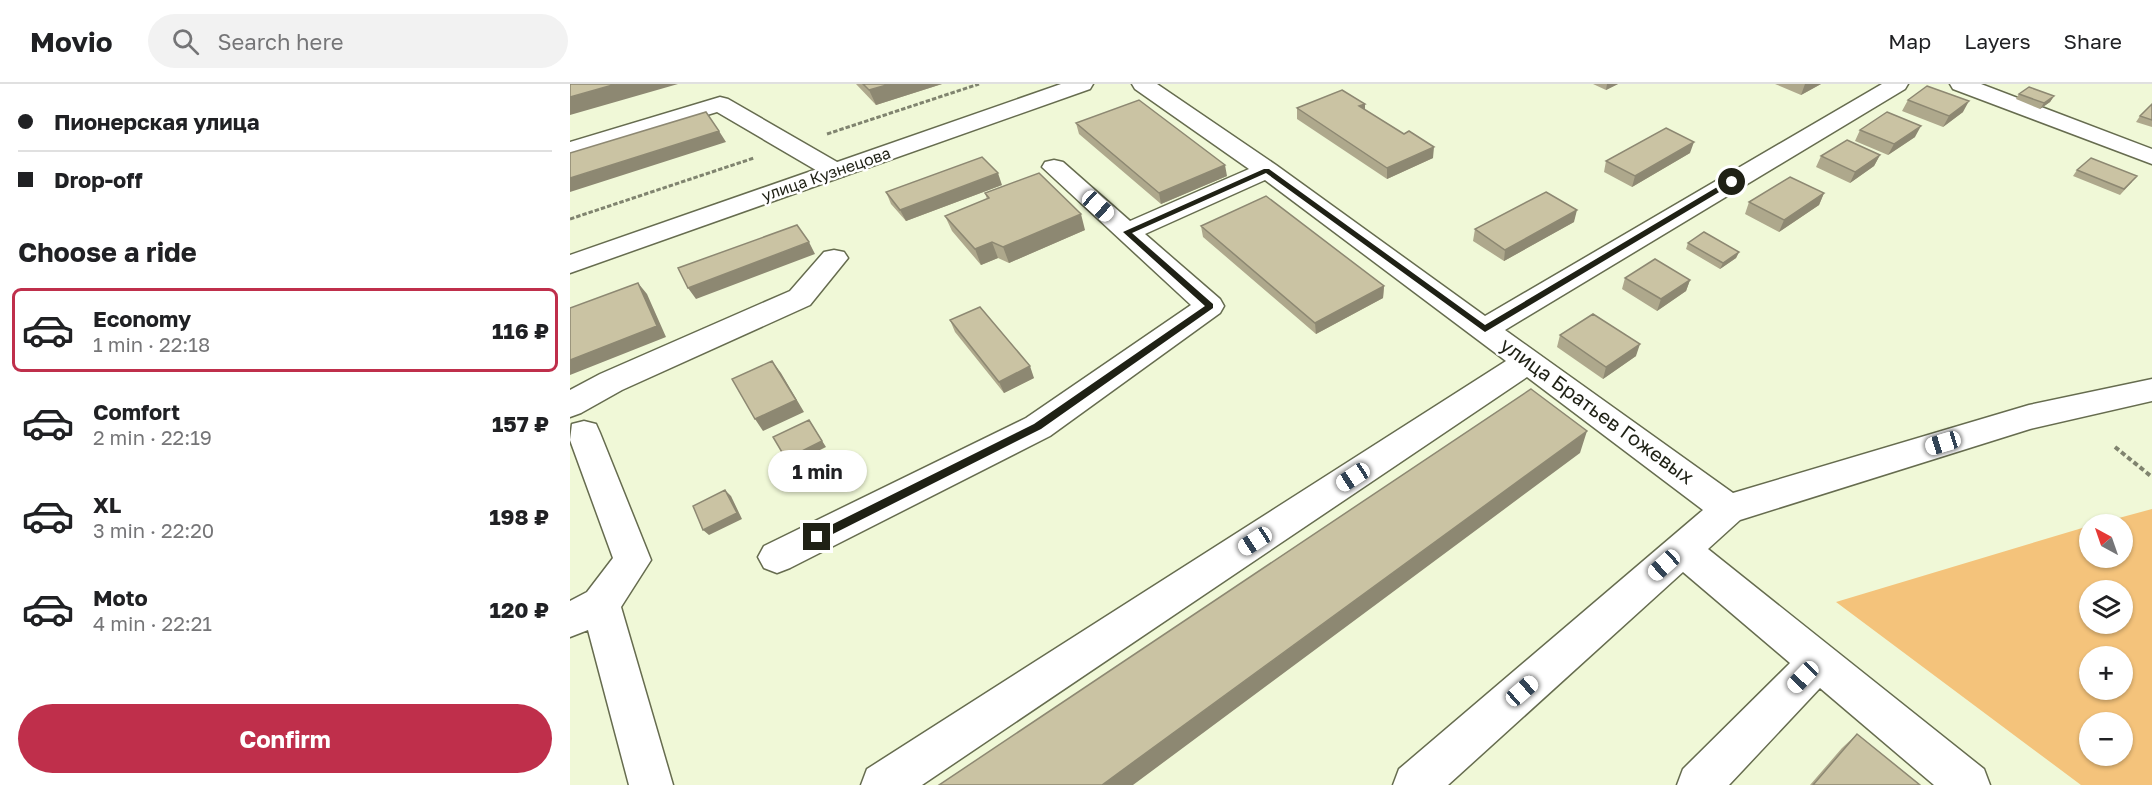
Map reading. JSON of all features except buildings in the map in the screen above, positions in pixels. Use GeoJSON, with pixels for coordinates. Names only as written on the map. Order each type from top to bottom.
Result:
{"type":"FeatureCollection","features":[{"type":"Feature","properties":{"kind":"street","name":"улица Кузнецова"},"geometry":{"type":"LineString","coordinates":[[570,264],[1082,84]]}},
{"type":"Feature","properties":{"kind":"street","name":"улица Братьев Гожевых"},"geometry":{"type":"LineString","coordinates":[[1143,84],[1485,329],[1728,508]]}},
{"type":"Feature","properties":{"kind":"street"},"geometry":{"type":"LineString","coordinates":[[1485,329],[1897,84]]}},
{"type":"Feature","properties":{"kind":"street"},"geometry":{"type":"LineString","coordinates":[[1961,84],[2152,157]]}},
{"type":"Feature","properties":{"kind":"street"},"geometry":{"type":"LineString","coordinates":[[570,149],[720,104],[835,171]]}},
{"type":"Feature","properties":{"kind":"street"},"geometry":{"type":"LineString","coordinates":[[777,557],[1038,427],[1210,306],[1054,167]]}},
{"type":"Feature","properties":{"kind":"street"},"geometry":{"type":"LineString","coordinates":[[1127,232],[1267,171]]}},
{"type":"Feature","properties":{"kind":"street"},"geometry":{"type":"LineString","coordinates":[[651,785],[585,612],[632,560],[577,419],[612,382],[800,298],[834,258]]}},
{"type":"Feature","properties":{"kind":"street"},"geometry":{"type":"LineString","coordinates":[[883,785],[1529,361]]}},
{"type":"Feature","properties":{"kind":"street"},"geometry":{"type":"LineString","coordinates":[[1415,785],[1728,508],[2029,417],[2152,390]]}},
{"type":"Feature","properties":{"kind":"street"},"geometry":{"type":"LineString","coordinates":[[1682,549],[1968,785]]}},
{"type":"Feature","properties":{"kind":"street"},"geometry":{"type":"LineString","coordinates":[[1700,785],[1818,662]]}},
{"type":"Feature","properties":{"kind":"path"},"geometry":{"type":"LineString","coordinates":[[2115,447],[2152,477]]}},
{"type":"Feature","properties":{"kind":"shaded area"},"geometry":{"type":"Polygon","coordinates":[[[2152,509],[2152,785],[2081,785],[1836,602],[2079,529],[2079,568],[2133,568],[2133,514],[2152,509]]]}},
{"type":"Feature","properties":{"kind":"route"},"geometry":{"type":"LineString","coordinates":[[817,537],[1038,427],[1210,306],[1127,232],[1267,171],[1485,329],[1732,182]]}}]}
